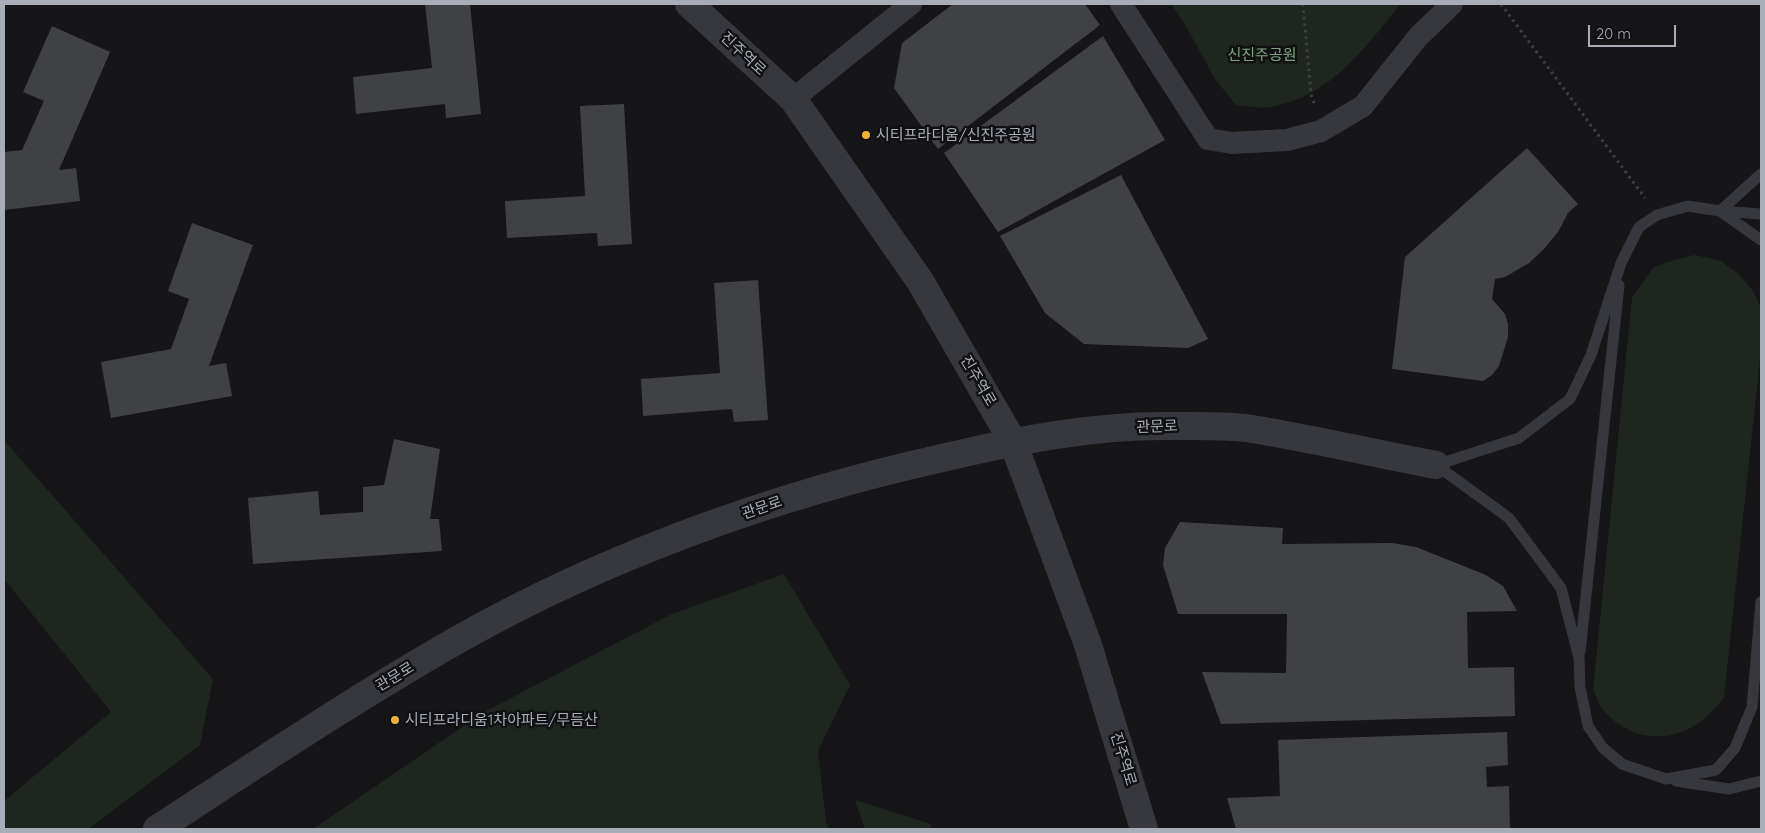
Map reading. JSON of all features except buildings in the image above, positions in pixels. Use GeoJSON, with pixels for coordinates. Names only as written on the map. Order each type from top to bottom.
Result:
{"type":"FeatureCollection","features":[{"type":"Feature","properties":{"kind":"street","name":"진주역로"},"geometry":{"type":"LineString","coordinates":[[689,4],[793,99],[920,281],[1013,442],[1088,645],[1144,829]]}},
{"type":"Feature","properties":{"kind":"street"},"geometry":{"type":"LineString","coordinates":[[793,99],[911,4]]}},
{"type":"Feature","properties":{"kind":"street"},"geometry":{"type":"LineString","coordinates":[[1121,4],[1208,139],[1232,143],[1287,140],[1321,131],[1363,106],[1418,38],[1452,4]]}},
{"type":"Feature","properties":{"kind":"street","name":"관문로"},"geometry":{"type":"LineString","coordinates":[[157,829],[365,695],[464,637],[563,586],[670,541],[815,490],[1013,442],[1121,428],[1166,425],[1243,428],[1436,465]]}},
{"type":"Feature","properties":{"kind":"lane"},"geometry":{"type":"LineString","coordinates":[[1720,211],[1761,174]]}},
{"type":"Feature","properties":{"kind":"lane"},"geometry":{"type":"LineString","coordinates":[[1436,465],[1519,438],[1570,399],[1591,355],[1621,263],[1639,227],[1657,216],[1688,206],[1761,214]]}},
{"type":"Feature","properties":{"kind":"lane"},"geometry":{"type":"LineString","coordinates":[[1720,211],[1761,240]]}},
{"type":"Feature","properties":{"kind":"lane"},"geometry":{"type":"LineString","coordinates":[[1621,263],[1579,658],[1580,687],[1588,726],[1603,748],[1622,764],[1666,779],[1729,790],[1761,781]]}},
{"type":"Feature","properties":{"kind":"lane"},"geometry":{"type":"LineString","coordinates":[[1436,465],[1509,518],[1561,588],[1579,658]]}},
{"type":"Feature","properties":{"kind":"lane"},"geometry":{"type":"LineString","coordinates":[[1666,779],[1716,770],[1735,748],[1752,706],[1761,602]]}},
{"type":"Feature","properties":{"kind":"path"},"geometry":{"type":"LineString","coordinates":[[1303,4],[1311,94],[1321,131]]}},
{"type":"Feature","properties":{"kind":"path"},"geometry":{"type":"LineString","coordinates":[[1501,4],[1657,216]]}},
{"type":"Feature","properties":{"kind":"green space","name":"신진주공원"},"geometry":{"type":"Polygon","coordinates":[[[1171,4],[1401,4],[1360,53],[1329,81],[1293,101],[1262,108],[1236,105],[1215,79],[1183,21],[1171,4]]]}},
{"type":"Feature","properties":{"kind":"green space"},"geometry":{"type":"Polygon","coordinates":[[[1695,255],[1721,261],[1739,274],[1753,291],[1761,308],[1761,350],[1724,697],[1712,712],[1698,723],[1683,731],[1667,736],[1650,736],[1634,732],[1618,724],[1603,710],[1593,690],[1632,297],[1653,268],[1673,260],[1695,255]]]}},
{"type":"Feature","properties":{"kind":"green space"},"geometry":{"type":"Polygon","coordinates":[[[4,440],[213,679],[200,745],[88,829],[4,829],[4,801],[111,712],[4,579],[4,440]]]}},
{"type":"Feature","properties":{"kind":"green space"},"geometry":{"type":"Polygon","coordinates":[[[784,574],[850,685],[818,751],[826,822],[829,829],[313,829],[484,712],[672,614],[784,574]]]}},
{"type":"Feature","properties":{"kind":"green space"},"geometry":{"type":"Polygon","coordinates":[[[855,800],[931,824],[932,829],[865,829],[855,800]]]}},
{"type":"Feature","properties":{"kind":"place","name":"시티프라디움/신진주공원"},"geometry":{"type":"Point","coordinates":[866,135]}},
{"type":"Feature","properties":{"kind":"place","name":"시티프라디움1차아파트/무듬산"},"geometry":{"type":"Point","coordinates":[395,720]}}]}
